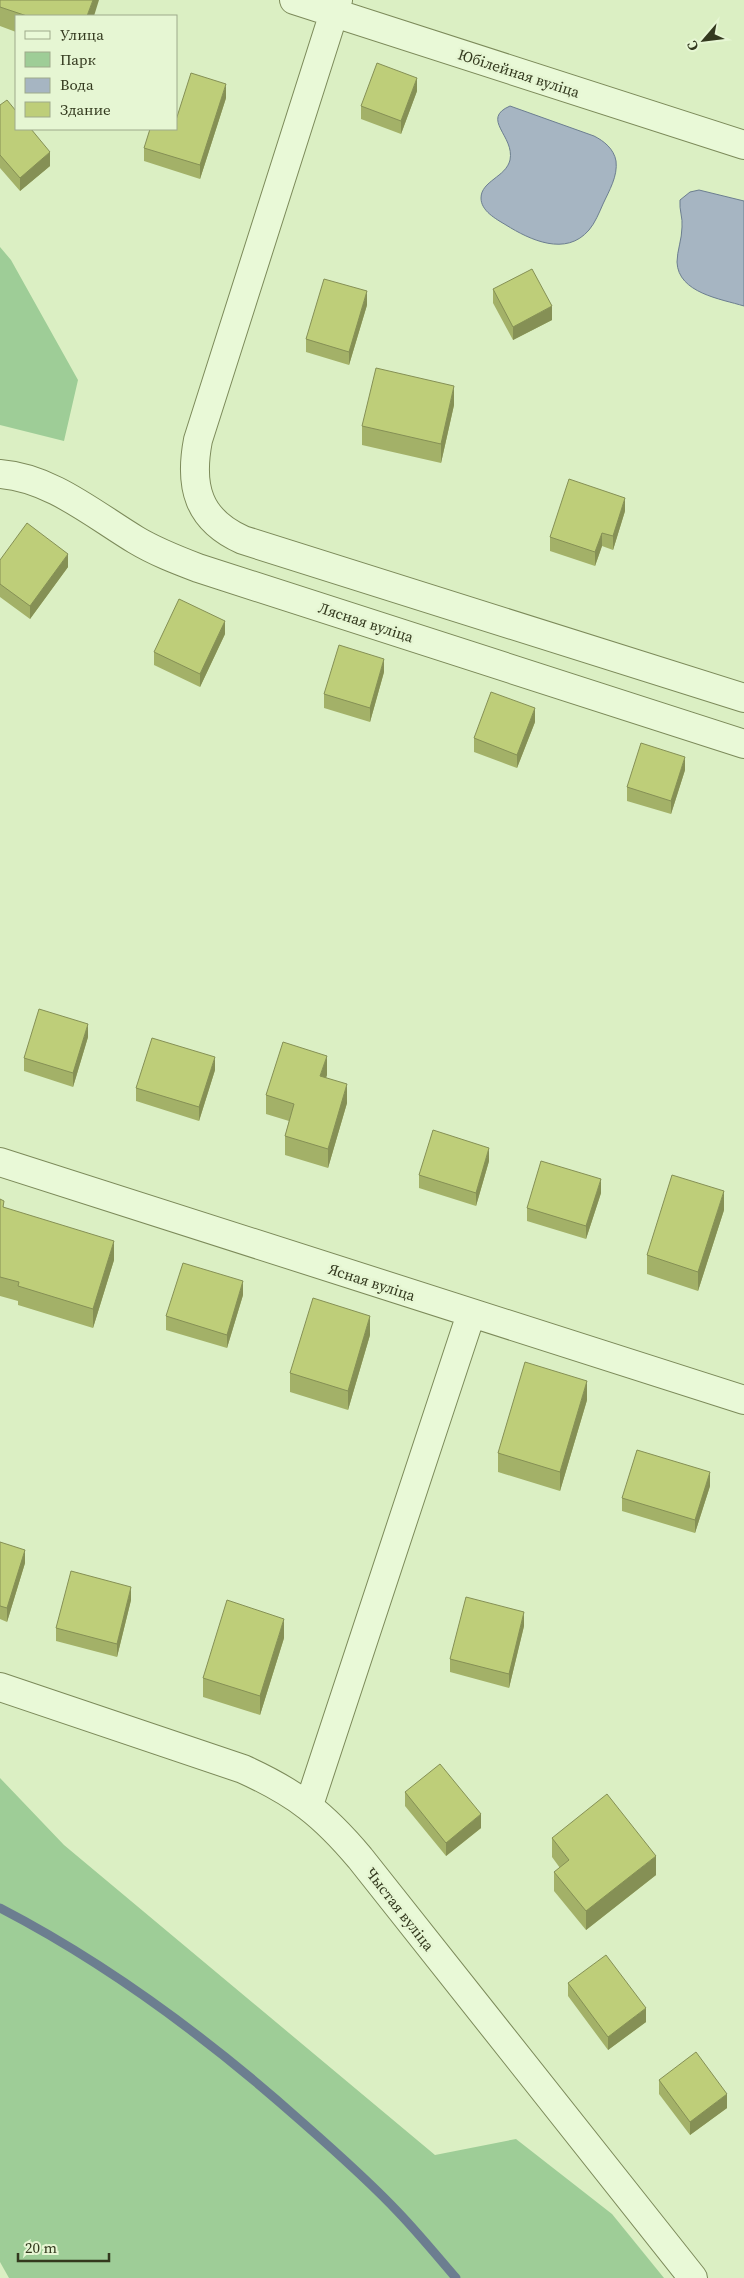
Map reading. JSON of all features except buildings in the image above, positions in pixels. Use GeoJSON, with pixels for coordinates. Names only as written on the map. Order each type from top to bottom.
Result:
{"type":"FeatureCollection","features":[{"type":"Feature","properties":{"kind":"street","name":"Юбілейная вуліца"},"geometry":{"type":"LineString","coordinates":[[294,0],[336,7],[744,145]]}},
{"type":"Feature","properties":{"kind":"street"},"geometry":{"type":"LineString","coordinates":[[336,7],[198,440],[194,475],[198,495],[206,511],[216,525],[229,534],[243,540],[744,698]]}},
{"type":"Feature","properties":{"kind":"street","name":"Лясная вуліца"},"geometry":{"type":"LineString","coordinates":[[0,474],[20,475],[46,485],[138,541],[198,568],[744,744]]}},
{"type":"Feature","properties":{"kind":"street","name":"Ясная вуліца"},"geometry":{"type":"LineString","coordinates":[[0,1162],[744,1400]]}},
{"type":"Feature","properties":{"kind":"street"},"geometry":{"type":"LineString","coordinates":[[309,1805],[471,1314]]}},
{"type":"Feature","properties":{"kind":"street","name":"Чыстая вуліца"},"geometry":{"type":"LineString","coordinates":[[0,1687],[243,1769],[267,1780],[309,1805],[326,1820],[360,1858],[693,2278]]}},
{"type":"Feature","properties":{"kind":"green space"},"geometry":{"type":"Polygon","coordinates":[[[0,247],[11,260],[78,380],[64,441],[0,425],[0,247]]]}},
{"type":"Feature","properties":{"kind":"green space"},"geometry":{"type":"Polygon","coordinates":[[[0,1778],[64,1845],[435,2155],[516,2139],[612,2214],[664,2278],[9,2278],[0,2262],[0,1778]]]}},
{"type":"Feature","properties":{"kind":"water"},"geometry":{"type":"Polygon","coordinates":[[[510,106],[594,136],[605,143],[613,153],[616,161],[616,172],[598,214],[589,230],[580,238],[570,243],[548,243],[526,236],[486,211],[482,203],[482,192],[485,187],[504,171],[510,160],[508,143],[498,122],[498,117],[502,111],[510,106]]]}},
{"type":"Feature","properties":{"kind":"water"},"geometry":{"type":"Polygon","coordinates":[[[699,190],[744,201],[744,306],[702,293],[693,288],[679,273],[677,258],[682,224],[680,200],[690,192],[699,190]]]}},
{"type":"Feature","properties":{"kind":"waterway"},"geometry":{"type":"LineString","coordinates":[[0,1908],[41,1930],[120,1979],[195,2033],[231,2062],[302,2122],[388,2201],[456,2278]]}}]}
